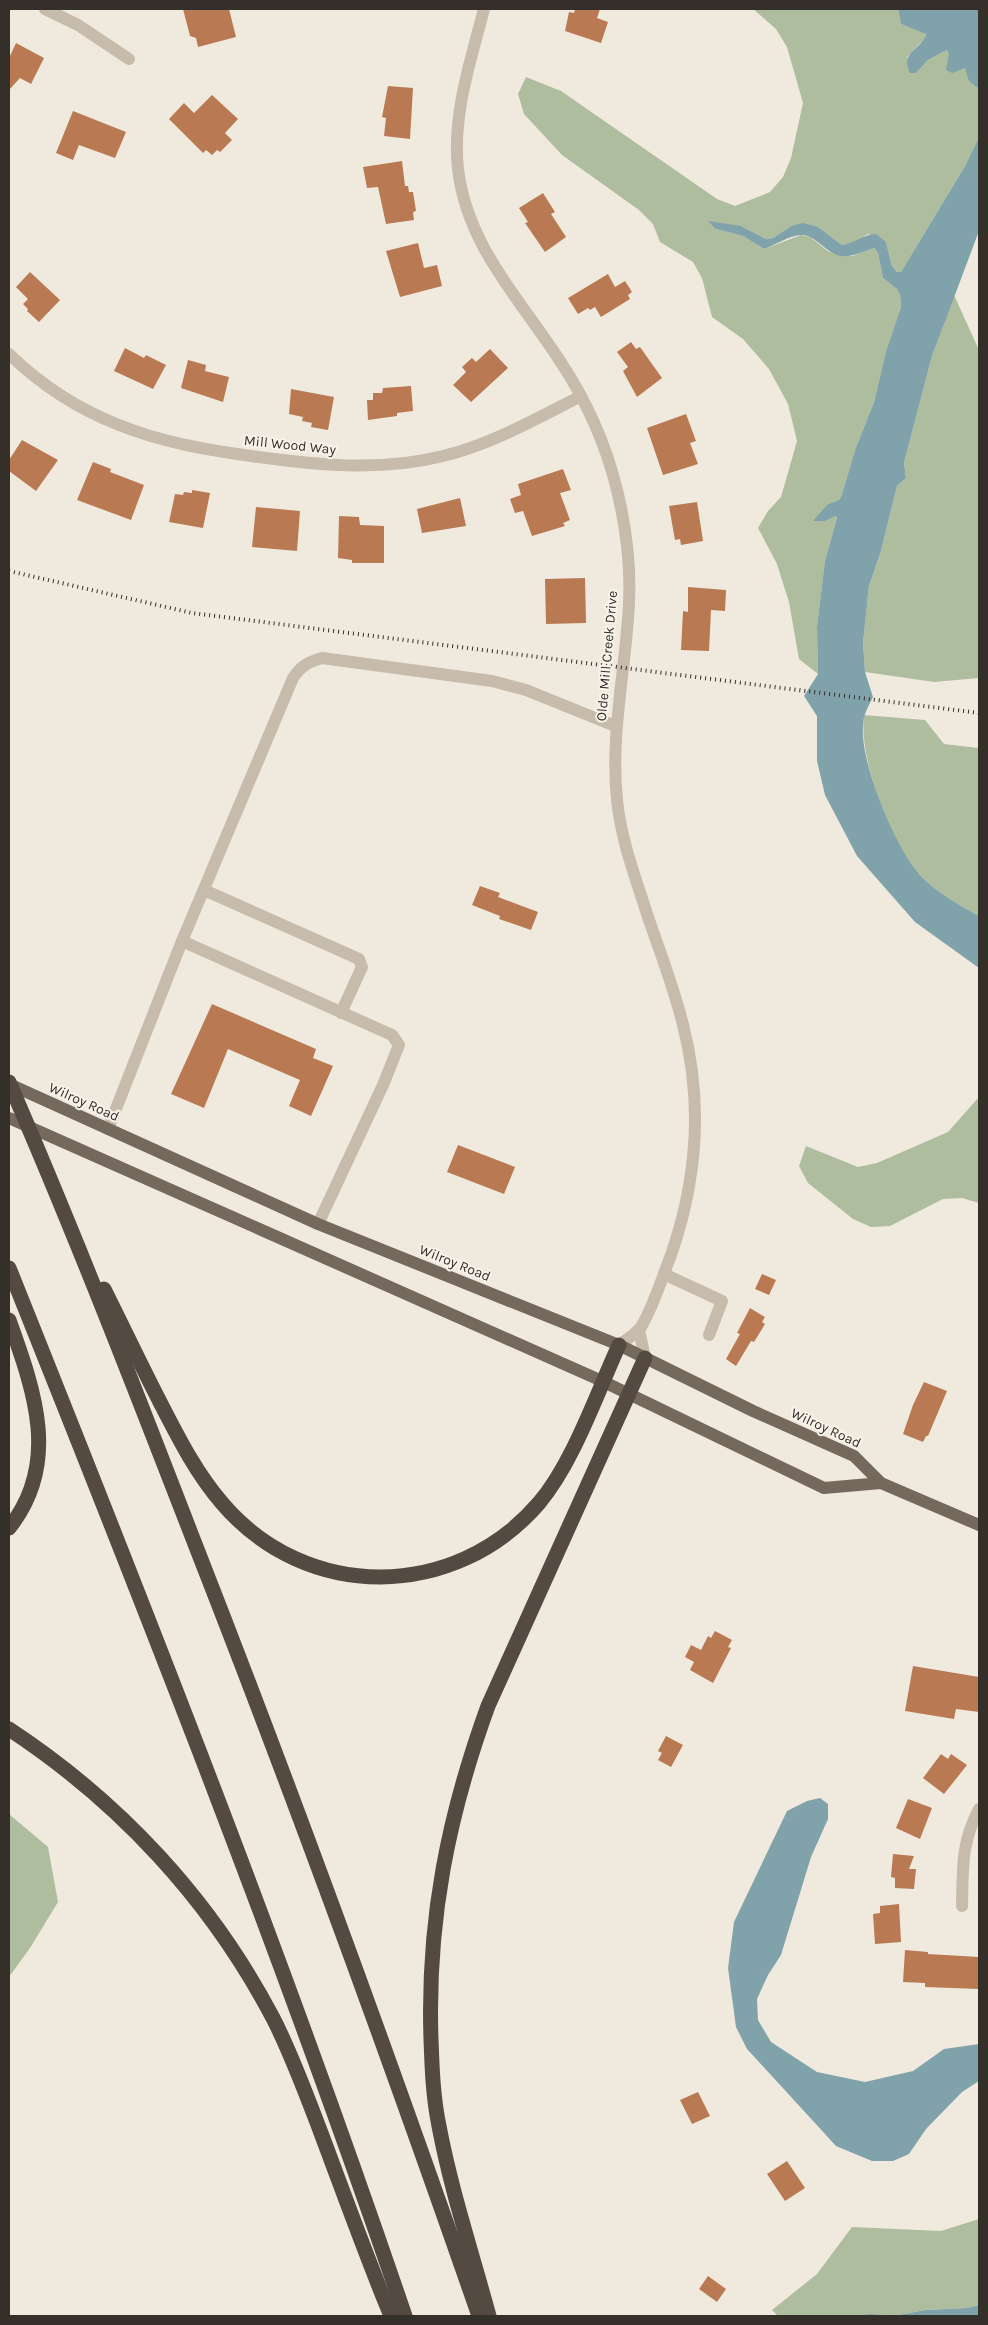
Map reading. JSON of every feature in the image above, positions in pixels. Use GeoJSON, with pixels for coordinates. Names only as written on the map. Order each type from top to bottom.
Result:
{"type":"FeatureCollection","features":[{"type":"Feature","properties":{"kind":"highway"},"geometry":{"type":"LineString","coordinates":[[9,1083],[60,1199],[289,1785],[405,2103],[478,2316]]}},
{"type":"Feature","properties":{"kind":"highway"},"geometry":{"type":"LineString","coordinates":[[60,1199],[162,1406],[201,1474],[222,1503],[247,1528],[268,1544],[295,1559],[324,1570],[352,1576],[380,1578],[408,1576],[442,1568],[496,1542],[520,1523],[540,1501],[557,1477],[619,1345]]}},
{"type":"Feature","properties":{"kind":"highway"},"geometry":{"type":"LineString","coordinates":[[9,1268],[202,1755],[294,2002],[405,2316]]}},
{"type":"Feature","properties":{"kind":"highway"},"geometry":{"type":"LineString","coordinates":[[9,1320],[22,1357],[40,1431],[40,1455],[34,1483],[24,1506],[9,1528]]}},
{"type":"Feature","properties":{"kind":"highway"},"geometry":{"type":"LineString","coordinates":[[489,2316],[452,2183],[439,2125],[432,2077],[430,2001],[434,1938],[443,1865],[452,1819],[467,1762],[488,1706],[645,1358]]}},
{"type":"Feature","properties":{"kind":"highway"},"geometry":{"type":"LineString","coordinates":[[9,1730],[83,1784],[136,1832],[174,1872],[209,1914],[246,1970],[274,2019],[297,2071],[391,2316]]}},
{"type":"Feature","properties":{"kind":"main road","name":"Wilroy Road"},"geometry":{"type":"LineString","coordinates":[[9,1083],[318,1224],[619,1345],[753,1411],[854,1456],[882,1483],[979,1525]]}},
{"type":"Feature","properties":{"kind":"main road","name":"Wilroy Road"},"geometry":{"type":"LineString","coordinates":[[9,1118],[602,1381],[824,1488],[882,1483]]}},
{"type":"Feature","properties":{"kind":"street"},"geometry":{"type":"LineString","coordinates":[[46,9],[78,26],[129,58]]}},
{"type":"Feature","properties":{"kind":"street","name":"Olde Mill Creek Drive"},"geometry":{"type":"LineString","coordinates":[[484,9],[464,92],[457,138],[458,168],[463,197],[474,231],[488,258],[560,361],[581,396],[610,465],[625,526],[629,565],[629,604],[615,726],[614,767],[617,805],[624,843],[683,1023],[695,1098],[696,1132],[693,1166],[685,1208],[664,1274],[639,1330],[619,1345]]}},
{"type":"Feature","properties":{"kind":"street","name":"Mill Wood Way"},"geometry":{"type":"LineString","coordinates":[[9,354],[55,391],[86,410],[120,426],[160,439],[207,450],[310,464],[354,466],[442,457],[476,447],[503,436],[581,396]]}},
{"type":"Feature","properties":{"kind":"street"},"geometry":{"type":"LineString","coordinates":[[108,1129],[182,941],[293,678],[300,668],[310,661],[322,658],[492,681],[526,690],[615,726]]}},
{"type":"Feature","properties":{"kind":"street"},"geometry":{"type":"LineString","coordinates":[[204,890],[359,959],[362,967],[341,1013]]}},
{"type":"Feature","properties":{"kind":"street"},"geometry":{"type":"LineString","coordinates":[[182,941],[392,1035],[398,1045],[383,1085],[318,1224]]}},
{"type":"Feature","properties":{"kind":"street"},"geometry":{"type":"LineString","coordinates":[[664,1274],[722,1301],[709,1335]]}},
{"type":"Feature","properties":{"kind":"street"},"geometry":{"type":"LineString","coordinates":[[639,1330],[645,1358]]}},
{"type":"Feature","properties":{"kind":"street"},"geometry":{"type":"LineString","coordinates":[[962,1906],[964,1847],[969,1828],[979,1809]]}},
{"type":"Feature","properties":{"kind":"green space"},"geometry":{"type":"Polygon","coordinates":[[[753,9],[898,9],[901,24],[926,33],[924,39],[907,57],[916,73],[928,60],[947,50],[963,66],[971,81],[979,89],[979,137],[965,166],[901,272],[897,272],[892,266],[886,242],[868,234],[853,243],[842,245],[818,227],[791,226],[773,238],[766,239],[741,226],[716,229],[743,236],[764,249],[801,235],[810,237],[829,252],[853,256],[874,248],[878,253],[883,278],[897,289],[900,295],[901,307],[886,351],[874,402],[855,450],[842,494],[839,500],[828,504],[825,521],[836,516],[837,518],[825,560],[817,627],[818,674],[799,659],[789,602],[777,564],[758,528],[768,511],[781,497],[797,441],[788,404],[769,369],[743,339],[712,317],[702,278],[693,262],[660,242],[653,224],[639,210],[562,155],[524,114],[518,94],[526,77],[561,91],[717,199],[735,206],[770,192],[783,177],[791,158],[803,103],[787,47],[776,29],[753,9]]]}},
{"type":"Feature","properties":{"kind":"green space"},"geometry":{"type":"Polygon","coordinates":[[[954,295],[979,350],[979,678],[934,682],[865,672],[863,643],[869,586],[881,551],[897,486],[906,478],[904,463],[932,356],[954,295]]]}},
{"type":"Feature","properties":{"kind":"green space"},"geometry":{"type":"Polygon","coordinates":[[[864,715],[925,720],[944,744],[979,748],[979,916],[933,887],[920,875],[898,843],[871,776],[863,733],[864,715]]]}},
{"type":"Feature","properties":{"kind":"green space"},"geometry":{"type":"Polygon","coordinates":[[[979,1097],[979,1203],[962,1198],[943,1199],[890,1226],[871,1227],[853,1219],[808,1183],[799,1166],[806,1146],[858,1167],[877,1163],[948,1132],[979,1097]]]}},
{"type":"Feature","properties":{"kind":"green space"},"geometry":{"type":"Polygon","coordinates":[[[9,1814],[48,1847],[58,1902],[30,1948],[9,1977],[9,1814]]]}},
{"type":"Feature","properties":{"kind":"green space"},"geometry":{"type":"Polygon","coordinates":[[[979,2219],[979,2305],[967,2308],[925,2310],[893,2316],[778,2316],[772,2310],[817,2274],[852,2227],[941,2231],[979,2219]]]}},
{"type":"Feature","properties":{"kind":"water"},"geometry":{"type":"Polygon","coordinates":[[[898,9],[979,9],[979,89],[969,81],[965,68],[952,73],[946,70],[949,54],[947,50],[928,60],[916,73],[910,73],[907,60],[909,55],[920,44],[926,34],[901,24],[898,9]]]}},
{"type":"Feature","properties":{"kind":"water"},"geometry":{"type":"Polygon","coordinates":[[[979,137],[979,231],[932,356],[904,463],[906,478],[897,486],[881,551],[869,586],[863,643],[865,672],[873,697],[865,715],[863,726],[867,761],[873,782],[890,825],[910,862],[933,887],[979,916],[979,968],[915,922],[857,856],[825,795],[817,761],[817,716],[804,696],[818,674],[817,627],[825,560],[837,518],[836,516],[825,521],[813,521],[828,504],[839,500],[842,494],[855,450],[874,402],[886,351],[901,307],[900,295],[897,289],[883,278],[878,253],[874,248],[854,255],[841,256],[831,252],[811,238],[800,235],[764,249],[743,236],[716,229],[708,221],[741,226],[766,239],[773,238],[791,226],[803,223],[818,227],[842,245],[867,235],[876,234],[886,242],[892,266],[897,272],[901,272],[965,166],[979,137]]]}},
{"type":"Feature","properties":{"kind":"water"},"geometry":{"type":"Polygon","coordinates":[[[820,1798],[828,1804],[828,1819],[811,1857],[781,1955],[768,1975],[757,1999],[758,2020],[771,2042],[817,2072],[865,2082],[913,2071],[944,2049],[979,2044],[979,2081],[962,2092],[926,2129],[909,2154],[893,2161],[872,2161],[836,2146],[747,2049],[736,2027],[728,1968],[734,1922],[787,1811],[807,1801],[820,1798]]]}},
{"type":"Feature","properties":{"kind":"water"},"geometry":{"type":"Polygon","coordinates":[[[979,2305],[979,2316],[893,2316],[925,2310],[967,2308],[979,2305]]]}},
{"type":"Feature","properties":{"kind":"water"},"geometry":{"type":"Polygon","coordinates":[[[870,2314],[893,2316],[858,2316],[870,2314]]]}},
{"type":"Feature","properties":{"kind":"building"},"geometry":{"type":"Polygon","coordinates":[[[183,9],[229,9],[236,37],[198,47],[196,38],[190,36],[183,9]]]}},
{"type":"Feature","properties":{"kind":"building"},"geometry":{"type":"Polygon","coordinates":[[[575,9],[600,9],[597,18],[608,22],[601,43],[565,31],[569,12],[574,13],[575,9]]]}},
{"type":"Feature","properties":{"kind":"building"},"geometry":{"type":"Polygon","coordinates":[[[16,43],[44,58],[31,84],[20,78],[9,90],[9,58],[16,43]]]}},
{"type":"Feature","properties":{"kind":"building"},"geometry":{"type":"Polygon","coordinates":[[[388,86],[413,88],[410,139],[384,136],[386,118],[382,117],[388,86]]]}},
{"type":"Feature","properties":{"kind":"building"},"geometry":{"type":"Polygon","coordinates":[[[212,95],[238,119],[225,133],[232,140],[220,152],[217,150],[212,155],[206,150],[203,153],[169,119],[184,103],[194,113],[212,95]]]}},
{"type":"Feature","properties":{"kind":"building"},"geometry":{"type":"Polygon","coordinates":[[[73,111],[126,132],[115,158],[79,145],[73,160],[56,153],[73,111]]]}},
{"type":"Feature","properties":{"kind":"building"},"geometry":{"type":"Polygon","coordinates":[[[402,161],[405,186],[408,186],[409,192],[413,192],[416,211],[413,212],[414,220],[386,224],[378,187],[367,188],[363,167],[402,161]]]}},
{"type":"Feature","properties":{"kind":"building"},"geometry":{"type":"Polygon","coordinates":[[[543,193],[555,212],[551,214],[566,237],[545,252],[525,223],[528,222],[519,208],[543,193]]]}},
{"type":"Feature","properties":{"kind":"building"},"geometry":{"type":"Polygon","coordinates":[[[418,243],[424,268],[437,265],[442,286],[400,297],[386,251],[418,243]]]}},
{"type":"Feature","properties":{"kind":"building"},"geometry":{"type":"Polygon","coordinates":[[[30,272],[60,300],[39,322],[27,311],[28,309],[23,304],[28,299],[16,287],[30,272]]]}},
{"type":"Feature","properties":{"kind":"building"},"geometry":{"type":"Polygon","coordinates":[[[608,274],[615,287],[625,281],[632,292],[628,295],[630,299],[601,317],[595,307],[590,310],[588,308],[578,314],[568,298],[608,274]]]}},
{"type":"Feature","properties":{"kind":"building"},"geometry":{"type":"Polygon","coordinates":[[[631,342],[636,349],[640,347],[662,378],[637,397],[623,371],[628,367],[617,352],[631,342]]]}},
{"type":"Feature","properties":{"kind":"building"},"geometry":{"type":"Polygon","coordinates":[[[125,348],[144,358],[146,355],[166,365],[153,389],[114,371],[125,348]]]}},
{"type":"Feature","properties":{"kind":"building"},"geometry":{"type":"Polygon","coordinates":[[[490,349],[508,368],[471,402],[453,385],[466,372],[462,367],[472,358],[476,362],[490,349]]]}},
{"type":"Feature","properties":{"kind":"building"},"geometry":{"type":"Polygon","coordinates":[[[188,360],[206,365],[205,371],[229,377],[223,402],[181,388],[188,360]]]}},
{"type":"Feature","properties":{"kind":"building"},"geometry":{"type":"Polygon","coordinates":[[[411,386],[413,411],[397,413],[397,416],[368,420],[367,400],[373,400],[373,393],[382,393],[383,388],[411,386]]]}},
{"type":"Feature","properties":{"kind":"building"},"geometry":{"type":"Polygon","coordinates":[[[291,389],[334,397],[328,430],[311,427],[312,423],[302,421],[303,417],[289,414],[291,389]]]}},
{"type":"Feature","properties":{"kind":"building"},"geometry":{"type":"Polygon","coordinates":[[[686,414],[696,441],[690,443],[698,464],[663,475],[647,428],[686,414]]]}},
{"type":"Feature","properties":{"kind":"building"},"geometry":{"type":"Polygon","coordinates":[[[22,440],[58,460],[36,491],[9,471],[9,460],[22,440]]]}},
{"type":"Feature","properties":{"kind":"building"},"geometry":{"type":"Polygon","coordinates":[[[93,462],[111,469],[110,472],[144,485],[131,520],[77,500],[93,462]]]}},
{"type":"Feature","properties":{"kind":"building"},"geometry":{"type":"Polygon","coordinates":[[[563,469],[571,490],[560,493],[570,520],[563,523],[565,526],[532,536],[523,511],[515,513],[510,499],[521,495],[518,484],[563,469]]]}},
{"type":"Feature","properties":{"kind":"building"},"geometry":{"type":"Polygon","coordinates":[[[192,490],[210,493],[203,528],[169,522],[175,494],[192,493],[192,490]]]}},
{"type":"Feature","properties":{"kind":"building"},"geometry":{"type":"Polygon","coordinates":[[[460,498],[466,526],[422,533],[417,509],[460,498]]]}},
{"type":"Feature","properties":{"kind":"building"},"geometry":{"type":"Polygon","coordinates":[[[697,502],[703,541],[681,545],[680,539],[675,540],[669,506],[697,502]]]}},
{"type":"Feature","properties":{"kind":"building"},"geometry":{"type":"Polygon","coordinates":[[[256,507],[300,511],[297,551],[252,547],[256,507]]]}},
{"type":"Feature","properties":{"kind":"building"},"geometry":{"type":"Polygon","coordinates":[[[339,516],[359,517],[360,525],[384,526],[384,563],[352,563],[352,560],[338,558],[339,516]]]}},
{"type":"Feature","properties":{"kind":"building"},"geometry":{"type":"Polygon","coordinates":[[[585,578],[586,623],[546,624],[545,579],[585,578]]]}},
{"type":"Feature","properties":{"kind":"building"},"geometry":{"type":"Polygon","coordinates":[[[688,587],[726,590],[725,611],[711,610],[709,651],[681,650],[683,611],[688,612],[688,587]]]}},
{"type":"Feature","properties":{"kind":"building"},"geometry":{"type":"Polygon","coordinates":[[[480,886],[500,893],[498,897],[538,912],[531,930],[499,919],[500,916],[472,905],[480,886]]]}},
{"type":"Feature","properties":{"kind":"building"},"geometry":{"type":"Polygon","coordinates":[[[212,1004],[316,1049],[313,1058],[333,1066],[311,1116],[289,1106],[300,1080],[228,1049],[204,1108],[171,1094],[212,1004]]]}},
{"type":"Feature","properties":{"kind":"building"},"geometry":{"type":"Polygon","coordinates":[[[458,1145],[515,1167],[504,1194],[447,1172],[458,1145]]]}},
{"type":"Feature","properties":{"kind":"building"},"geometry":{"type":"Polygon","coordinates":[[[762,1274],[776,1280],[769,1295],[755,1289],[762,1274]]]}},
{"type":"Feature","properties":{"kind":"building"},"geometry":{"type":"Polygon","coordinates":[[[750,1308],[765,1317],[762,1322],[765,1324],[754,1342],[751,1341],[736,1366],[726,1359],[740,1334],[737,1333],[750,1308]]]}},
{"type":"Feature","properties":{"kind":"building"},"geometry":{"type":"Polygon","coordinates":[[[924,1382],[947,1391],[928,1436],[926,1436],[923,1442],[903,1434],[913,1405],[924,1382]]]}},
{"type":"Feature","properties":{"kind":"building"},"geometry":{"type":"Polygon","coordinates":[[[715,1631],[732,1640],[728,1647],[731,1648],[713,1683],[690,1670],[694,1662],[685,1657],[691,1645],[701,1650],[708,1636],[711,1638],[715,1631]]]}},
{"type":"Feature","properties":{"kind":"building"},"geometry":{"type":"Polygon","coordinates":[[[913,1666],[979,1677],[979,1712],[956,1709],[954,1719],[905,1711],[913,1666]]]}},
{"type":"Feature","properties":{"kind":"building"},"geometry":{"type":"Polygon","coordinates":[[[666,1736],[683,1745],[671,1767],[658,1760],[662,1753],[658,1751],[666,1736]]]}},
{"type":"Feature","properties":{"kind":"building"},"geometry":{"type":"Polygon","coordinates":[[[941,1754],[948,1759],[951,1754],[967,1765],[944,1794],[923,1778],[941,1754]]]}},
{"type":"Feature","properties":{"kind":"building"},"geometry":{"type":"Polygon","coordinates":[[[908,1799],[932,1808],[920,1839],[896,1828],[908,1799]]]}},
{"type":"Feature","properties":{"kind":"building"},"geometry":{"type":"Polygon","coordinates":[[[893,1854],[914,1856],[909,1869],[916,1869],[914,1889],[895,1888],[895,1878],[891,1877],[893,1854]]]}},
{"type":"Feature","properties":{"kind":"building"},"geometry":{"type":"Polygon","coordinates":[[[899,1904],[901,1942],[875,1944],[873,1914],[880,1913],[880,1906],[899,1904]]]}},
{"type":"Feature","properties":{"kind":"building"},"geometry":{"type":"Polygon","coordinates":[[[905,1950],[928,1952],[928,1954],[979,1957],[979,1989],[925,1987],[925,1983],[903,1982],[905,1950]]]}},
{"type":"Feature","properties":{"kind":"building"},"geometry":{"type":"Polygon","coordinates":[[[698,2092],[710,2116],[692,2124],[680,2100],[698,2092]]]}},
{"type":"Feature","properties":{"kind":"building"},"geometry":{"type":"Polygon","coordinates":[[[787,2161],[805,2188],[785,2201],[767,2174],[787,2161]]]}},
{"type":"Feature","properties":{"kind":"building"},"geometry":{"type":"Polygon","coordinates":[[[708,2276],[726,2289],[717,2302],[699,2289],[708,2276]]]}},
{"type":"Feature","properties":{"kind":"railway"},"geometry":{"type":"LineString","coordinates":[[9,571],[192,613],[979,713]]}}]}
